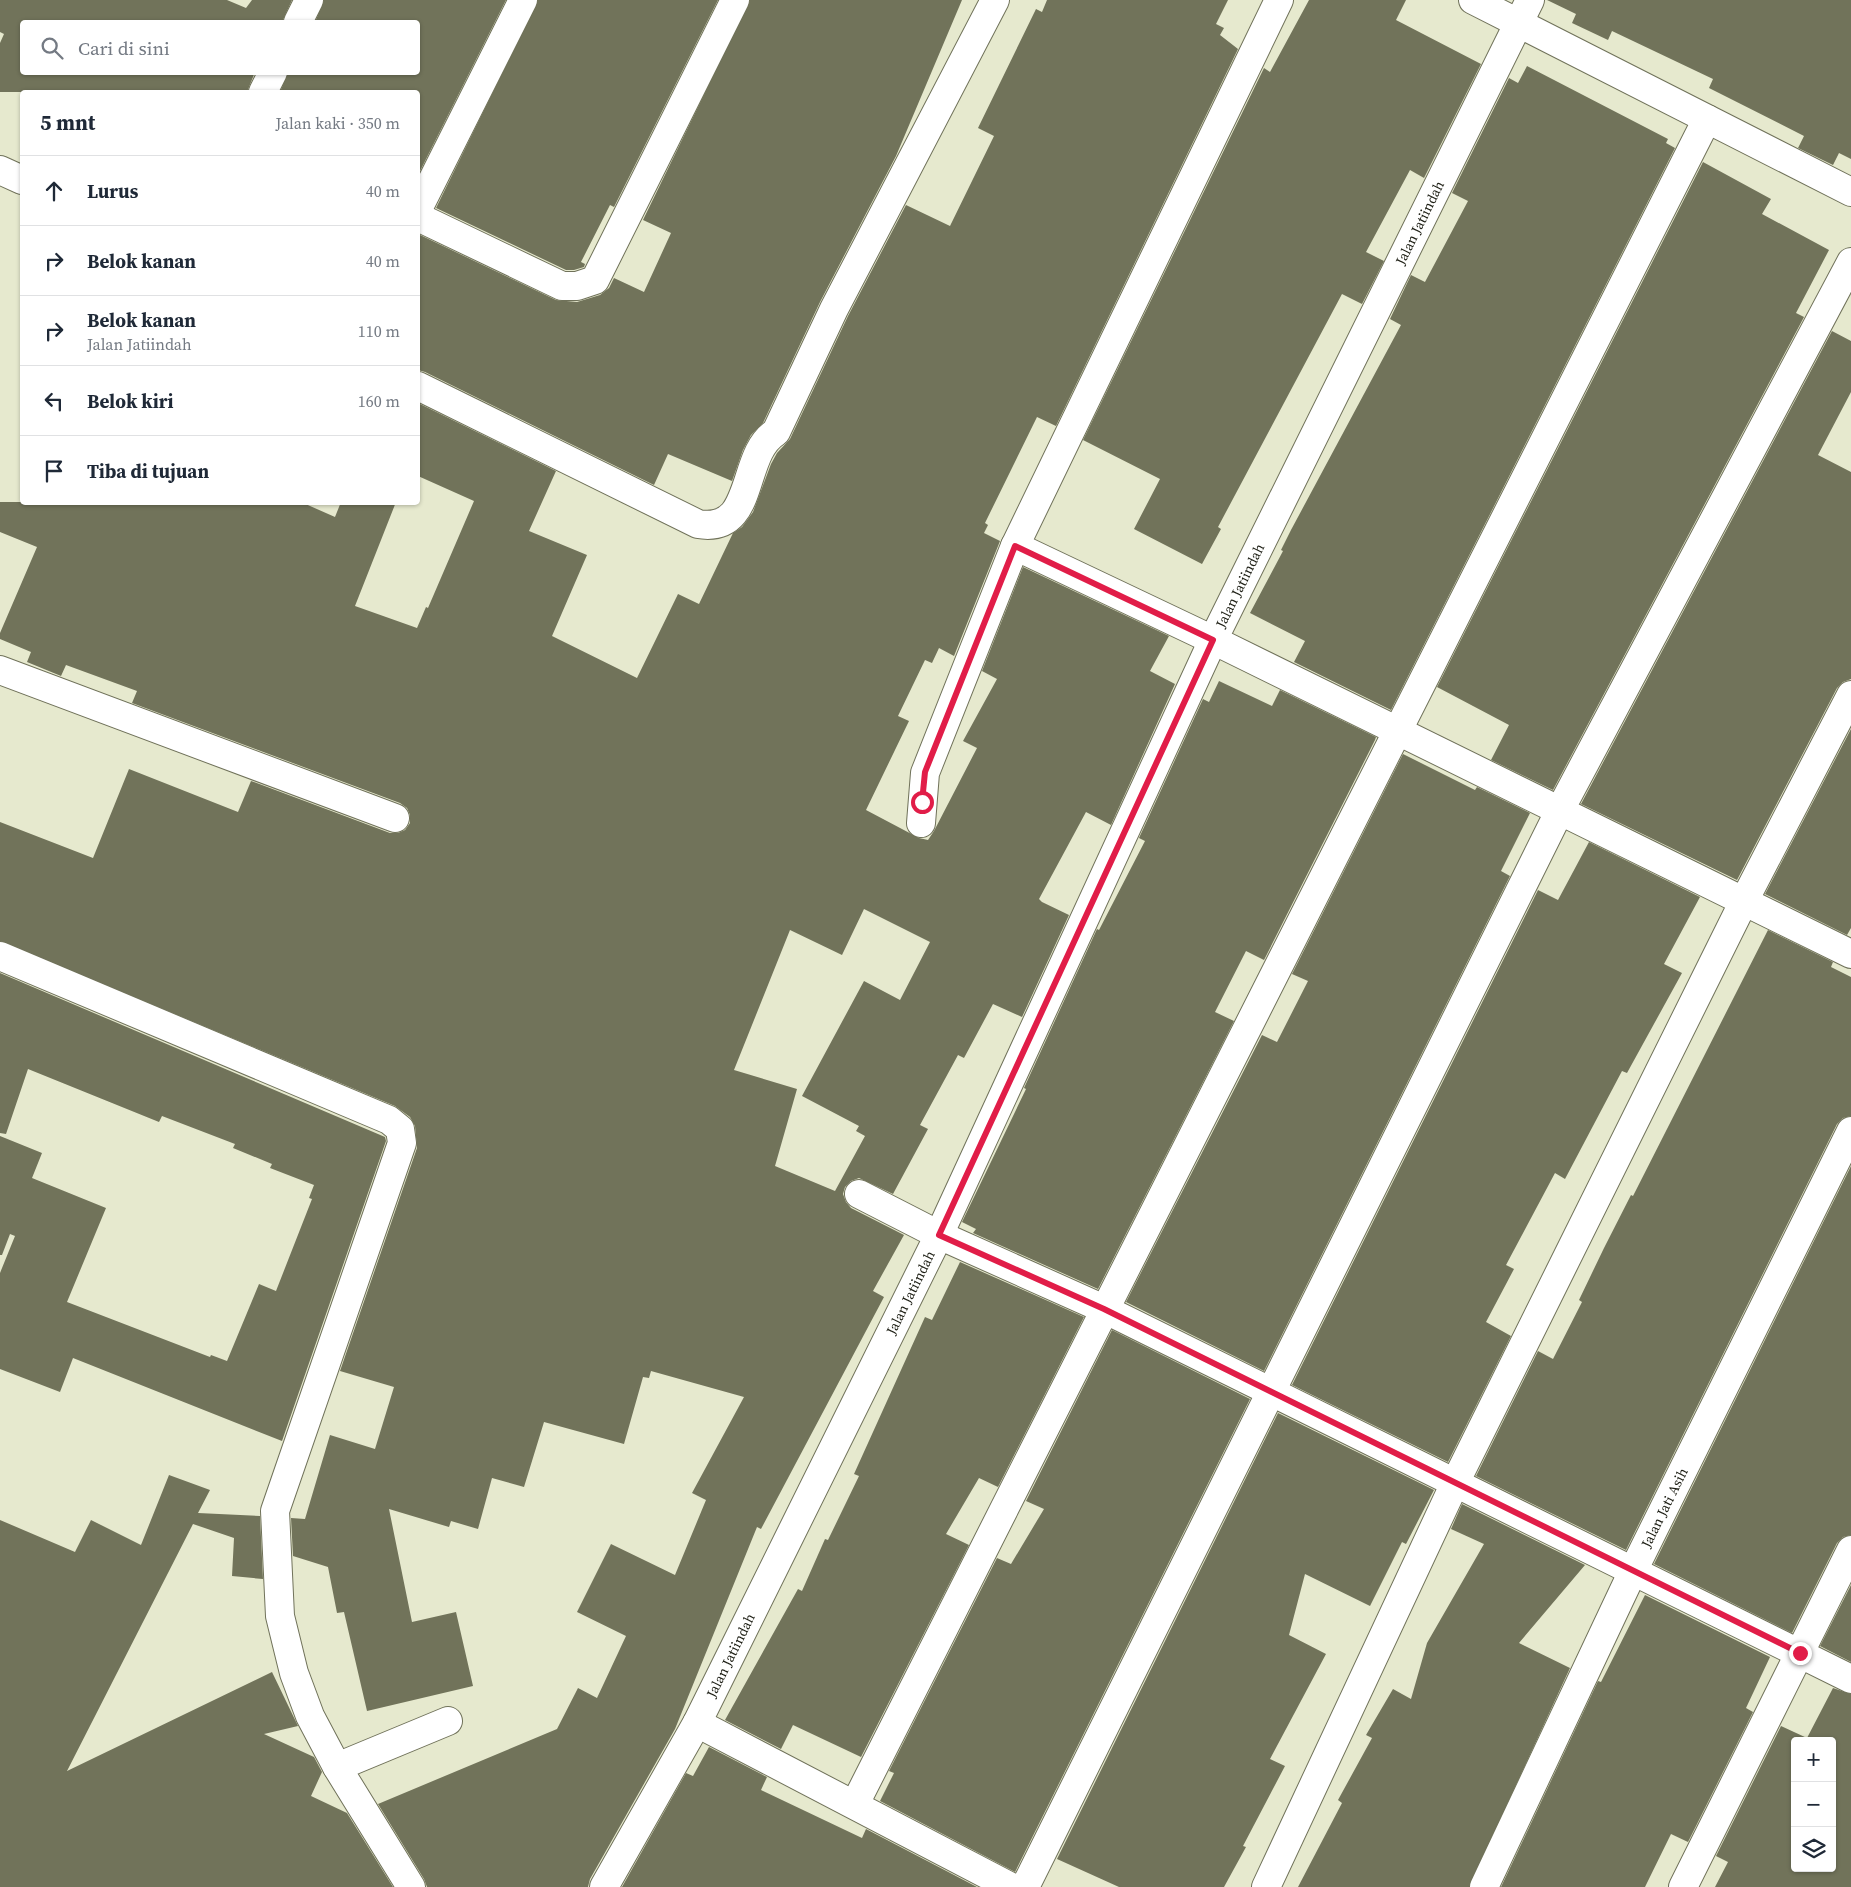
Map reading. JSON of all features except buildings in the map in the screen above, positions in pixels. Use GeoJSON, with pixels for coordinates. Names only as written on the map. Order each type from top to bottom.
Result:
{"type":"FeatureCollection","features":[{"type":"Feature","properties":{"kind":"street"},"geometry":{"type":"LineString","coordinates":[[299,20],[309,0]]}},
{"type":"Feature","properties":{"kind":"street"},"geometry":{"type":"LineString","coordinates":[[420,205],[523,0]]}},
{"type":"Feature","properties":{"kind":"street"},"geometry":{"type":"LineString","coordinates":[[420,218],[562,286],[577,286],[595,280],[735,0]]}},
{"type":"Feature","properties":{"kind":"street"},"geometry":{"type":"LineString","coordinates":[[420,387],[698,524],[715,526],[732,518],[767,437],[776,432],[834,309],[995,0]]}},
{"type":"Feature","properties":{"kind":"street"},"geometry":{"type":"LineString","coordinates":[[921,823],[925,772],[1015,546],[1279,0]]}},
{"type":"Feature","properties":{"kind":"street"},"geometry":{"type":"LineString","coordinates":[[1473,0],[1524,11],[1707,119],[1851,192]]}},
{"type":"Feature","properties":{"kind":"street","name":"Jalan Jatiindah"},"geometry":{"type":"LineString","coordinates":[[604,1887],[697,1724],[939,1235],[1213,640],[1524,11]]}},
{"type":"Feature","properties":{"kind":"street"},"geometry":{"type":"LineString","coordinates":[[264,90],[272,75]]}},
{"type":"Feature","properties":{"kind":"street"},"geometry":{"type":"LineString","coordinates":[[855,1804],[1707,119]]}},
{"type":"Feature","properties":{"kind":"street"},"geometry":{"type":"LineString","coordinates":[[0,170],[20,179]]}},
{"type":"Feature","properties":{"kind":"street"},"geometry":{"type":"LineString","coordinates":[[1025,1887],[1560,810],[1851,262]]}},
{"type":"Feature","properties":{"kind":"street"},"geometry":{"type":"LineString","coordinates":[[1015,546],[1213,640],[1851,954]]}},
{"type":"Feature","properties":{"kind":"street"},"geometry":{"type":"LineString","coordinates":[[0,670],[395,818]]}},
{"type":"Feature","properties":{"kind":"street"},"geometry":{"type":"LineString","coordinates":[[1266,1887],[1455,1483],[1744,901],[1851,695]]}},
{"type":"Feature","properties":{"kind":"street"},"geometry":{"type":"LineString","coordinates":[[0,956],[388,1120],[400,1129],[402,1144],[275,1511],[280,1616],[294,1673],[310,1716],[337,1767],[411,1887]]}},
{"type":"Feature","properties":{"kind":"street","name":"Jalan Jati Asih"},"geometry":{"type":"LineString","coordinates":[[1484,1887],[1633,1571],[1851,1131]]}},
{"type":"Feature","properties":{"kind":"street"},"geometry":{"type":"LineString","coordinates":[[859,1194],[939,1235],[1104,1309],[1851,1679]]}},
{"type":"Feature","properties":{"kind":"street"},"geometry":{"type":"LineString","coordinates":[[1683,1887],[1851,1550]]}},
{"type":"Feature","properties":{"kind":"street"},"geometry":{"type":"LineString","coordinates":[[337,1767],[448,1721]]}},
{"type":"Feature","properties":{"kind":"street"},"geometry":{"type":"LineString","coordinates":[[697,1724],[855,1804],[1011,1887]]}},
{"type":"Feature","properties":{"kind":"route"},"geometry":{"type":"LineString","coordinates":[[922,802],[925,772],[1015,546],[1213,640],[939,1235],[1104,1309],[1800,1653]]}}]}
